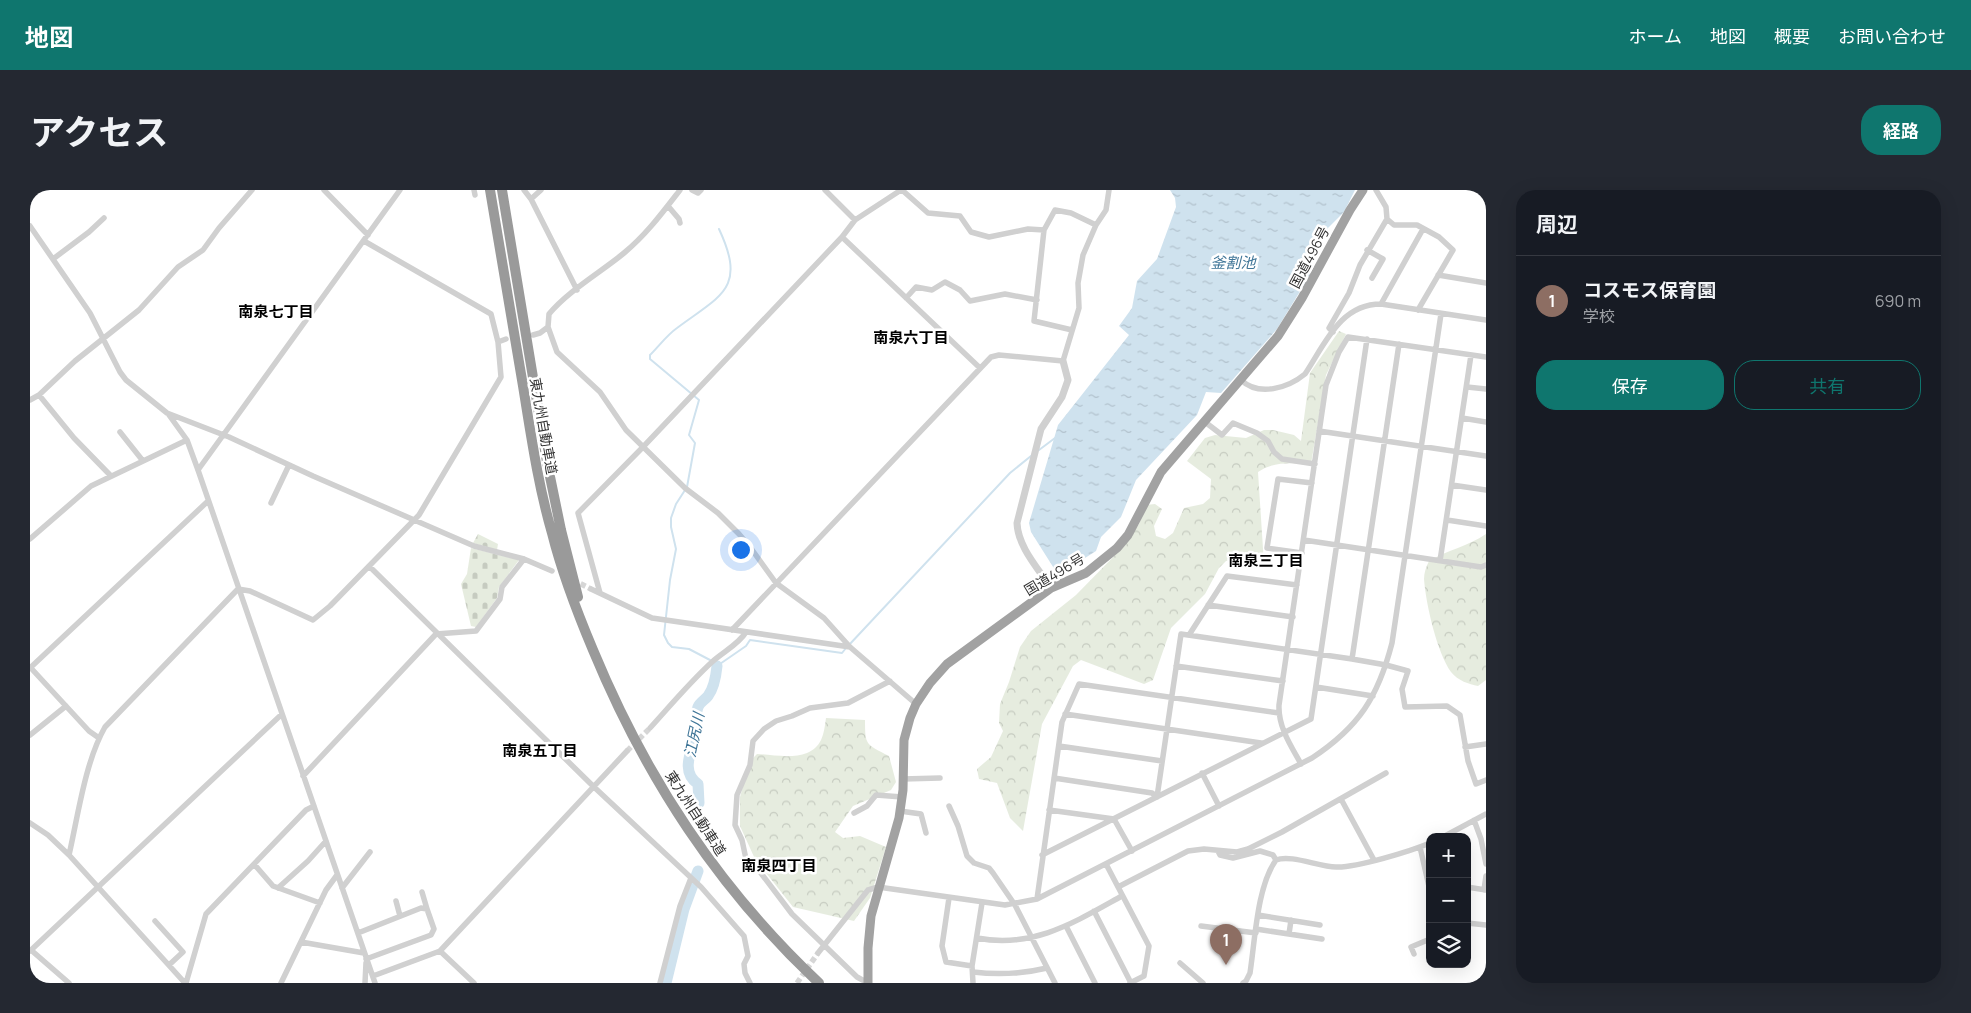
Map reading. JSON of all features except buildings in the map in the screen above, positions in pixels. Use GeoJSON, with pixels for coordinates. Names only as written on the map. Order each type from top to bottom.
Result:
{"type":"FeatureCollection","features":[{"type":"Feature","properties":{"kind":"highway","name":"東九州自動車道"},"geometry":{"type":"LineString","coordinates":[[490,190],[544,502],[560,563],[598,660],[626,723],[680,817],[727,883],[752,914],[777,942],[819,983]]}},
{"type":"Feature","properties":{"kind":"highway","name":"東九州自動車道"},"geometry":{"type":"LineString","coordinates":[[502,190],[555,500],[575,586],[598,660]]}},
{"type":"Feature","properties":{"kind":"highway","name":"国道496号"},"geometry":{"type":"LineString","coordinates":[[868,983],[868,948],[871,916],[878,887],[896,834],[902,797],[904,740],[916,704],[930,683],[947,664],[1052,588],[1086,573],[1117,548],[1128,534],[1161,472],[1278,336],[1302,298],[1363,190]]}},
{"type":"Feature","properties":{"kind":"street"},"geometry":{"type":"LineString","coordinates":[[30,400],[40,395],[75,361],[139,310],[178,267],[202,250],[252,190]]}},
{"type":"Feature","properties":{"kind":"street"},"geometry":{"type":"LineString","coordinates":[[324,190],[368,235]]}},
{"type":"Feature","properties":{"kind":"street"},"geometry":{"type":"LineString","coordinates":[[198,470],[400,190]]}},
{"type":"Feature","properties":{"kind":"street"},"geometry":{"type":"LineString","coordinates":[[524,190],[531,199],[577,290]]}},
{"type":"Feature","properties":{"kind":"street"},"geometry":{"type":"LineString","coordinates":[[531,199],[541,190]]}},
{"type":"Feature","properties":{"kind":"street"},"geometry":{"type":"LineString","coordinates":[[680,190],[650,228],[625,252],[549,314],[548,327],[557,352],[600,392],[626,430],[685,488],[718,513],[739,534],[776,583],[824,618],[850,647],[916,704]]}},
{"type":"Feature","properties":{"kind":"street"},"geometry":{"type":"LineString","coordinates":[[692,190],[698,192],[701,190]]}},
{"type":"Feature","properties":{"kind":"street"},"geometry":{"type":"LineString","coordinates":[[825,190],[855,220]]}},
{"type":"Feature","properties":{"kind":"street"},"geometry":{"type":"LineString","coordinates":[[600,593],[578,513],[842,237],[855,220],[901,190],[928,213],[960,216],[971,232],[989,237],[1028,229],[1044,230]]}},
{"type":"Feature","properties":{"kind":"street"},"geometry":{"type":"LineString","coordinates":[[1052,588],[1022,545],[1017,523],[1041,429],[1062,397],[1068,380],[1063,360],[1079,308],[1079,269],[1082,255],[1096,225],[1106,210],[1109,190]]}},
{"type":"Feature","properties":{"kind":"street"},"geometry":{"type":"LineString","coordinates":[[1333,332],[1329,328],[1332,319],[1349,294],[1360,265],[1387,219],[1386,206],[1376,190]]}},
{"type":"Feature","properties":{"kind":"street"},"geometry":{"type":"LineString","coordinates":[[668,206],[680,223]]}},
{"type":"Feature","properties":{"kind":"street"},"geometry":{"type":"LineString","coordinates":[[1072,330],[1034,320],[1044,230],[1055,210],[1071,213],[1096,225]]}},
{"type":"Feature","properties":{"kind":"street"},"geometry":{"type":"LineString","coordinates":[[53,259],[89,232],[104,218]]}},
{"type":"Feature","properties":{"kind":"street"},"geometry":{"type":"LineString","coordinates":[[1387,219],[1394,225],[1417,225],[1439,237],[1453,250],[1418,310]]}},
{"type":"Feature","properties":{"kind":"street"},"geometry":{"type":"LineString","coordinates":[[30,226],[75,289],[126,380],[167,413],[187,440],[375,983]]}},
{"type":"Feature","properties":{"kind":"street"},"geometry":{"type":"LineString","coordinates":[[1381,304],[1423,229]]}},
{"type":"Feature","properties":{"kind":"street"},"geometry":{"type":"LineString","coordinates":[[842,237],[980,368]]}},
{"type":"Feature","properties":{"kind":"street"},"geometry":{"type":"LineString","coordinates":[[238,588],[250,591],[313,620],[330,606],[414,519],[439,482],[501,377],[498,342],[491,314],[364,241]]}},
{"type":"Feature","properties":{"kind":"street"},"geometry":{"type":"LineString","coordinates":[[1368,250],[1383,259],[1372,278]]}},
{"type":"Feature","properties":{"kind":"street"},"geometry":{"type":"LineString","coordinates":[[1438,275],[1486,283]]}},
{"type":"Feature","properties":{"kind":"street"},"geometry":{"type":"LineString","coordinates":[[906,298],[916,287],[932,290],[945,282],[960,290],[970,301],[1005,294],[1037,300]]}},
{"type":"Feature","properties":{"kind":"street"},"geometry":{"type":"LineString","coordinates":[[1241,380],[1251,387],[1277,388],[1288,385],[1305,374],[1342,319],[1352,311],[1365,306],[1381,304],[1440,314],[1486,319]]}},
{"type":"Feature","properties":{"kind":"street"},"geometry":{"type":"LineString","coordinates":[[818,953],[823,944],[868,890],[878,887],[982,903],[1015,905],[1037,899],[1301,764],[1331,746],[1344,733],[1366,708],[1373,696],[1392,643],[1440,314]]}},
{"type":"Feature","properties":{"kind":"street"},"geometry":{"type":"LineString","coordinates":[[532,335],[540,333],[548,327]]}},
{"type":"Feature","properties":{"kind":"street"},"geometry":{"type":"LineString","coordinates":[[1301,764],[1284,732],[1279,713],[1326,385],[1339,352],[1348,337],[1486,357]]}},
{"type":"Feature","properties":{"kind":"street"},"geometry":{"type":"LineString","coordinates":[[498,342],[506,339]]}},
{"type":"Feature","properties":{"kind":"street"},"geometry":{"type":"LineString","coordinates":[[1042,855],[1311,718],[1367,339]]}},
{"type":"Feature","properties":{"kind":"street"},"geometry":{"type":"LineString","coordinates":[[1352,659],[1399,344]]}},
{"type":"Feature","properties":{"kind":"street"},"geometry":{"type":"LineString","coordinates":[[732,630],[980,368],[995,355],[1063,360]]}},
{"type":"Feature","properties":{"kind":"street"},"geometry":{"type":"LineString","coordinates":[[1440,561],[1471,356]]}},
{"type":"Feature","properties":{"kind":"street"},"geometry":{"type":"LineString","coordinates":[[1467,386],[1486,390]]}},
{"type":"Feature","properties":{"kind":"street"},"geometry":{"type":"LineString","coordinates":[[40,395],[74,438],[111,476]]}},
{"type":"Feature","properties":{"kind":"street"},"geometry":{"type":"LineString","coordinates":[[167,413],[289,464],[474,546],[524,559],[552,571]]}},
{"type":"Feature","properties":{"kind":"street"},"geometry":{"type":"LineString","coordinates":[[1462,418],[1486,422]]}},
{"type":"Feature","properties":{"kind":"street"},"geometry":{"type":"LineString","coordinates":[[1205,422],[1222,435],[1233,422],[1258,433],[1268,441],[1274,452],[1282,458],[1315,464]]}},
{"type":"Feature","properties":{"kind":"street"},"geometry":{"type":"LineString","coordinates":[[1320,431],[1486,456]]}},
{"type":"Feature","properties":{"kind":"street"},"geometry":{"type":"LineString","coordinates":[[120,432],[143,461]]}},
{"type":"Feature","properties":{"kind":"street"},"geometry":{"type":"LineString","coordinates":[[30,540],[91,486],[187,440]]}},
{"type":"Feature","properties":{"kind":"street"},"geometry":{"type":"LineString","coordinates":[[271,503],[289,464]]}},
{"type":"Feature","properties":{"kind":"street"},"geometry":{"type":"LineString","coordinates":[[1302,553],[1267,548],[1278,479],[1312,483]]}},
{"type":"Feature","properties":{"kind":"street"},"geometry":{"type":"LineString","coordinates":[[1452,485],[1486,490]]}},
{"type":"Feature","properties":{"kind":"street"},"geometry":{"type":"LineString","coordinates":[[99,738],[89,731],[30,668],[208,502]]}},
{"type":"Feature","properties":{"kind":"street"},"geometry":{"type":"LineString","coordinates":[[1446,520],[1486,526]]}},
{"type":"Feature","properties":{"kind":"street"},"geometry":{"type":"LineString","coordinates":[[1304,540],[1481,567],[1486,565]]}},
{"type":"Feature","properties":{"kind":"street"},"geometry":{"type":"LineString","coordinates":[[303,776],[436,634],[476,630],[500,599],[502,587],[524,559]]}},
{"type":"Feature","properties":{"kind":"street"},"geometry":{"type":"LineString","coordinates":[[368,566],[594,787],[691,878],[744,936],[748,956],[744,964],[745,973],[750,983]]}},
{"type":"Feature","properties":{"kind":"street"},"geometry":{"type":"LineString","coordinates":[[1189,634],[1227,576],[1297,585]]}},
{"type":"Feature","properties":{"kind":"street"},"geometry":{"type":"LineString","coordinates":[[69,855],[84,786],[99,738],[105,727],[238,588]]}},
{"type":"Feature","properties":{"kind":"street"},"geometry":{"type":"LineString","coordinates":[[591,589],[652,618],[850,647]]}},
{"type":"Feature","properties":{"kind":"street"},"geometry":{"type":"LineString","coordinates":[[1208,605],[1292,617]]}},
{"type":"Feature","properties":{"kind":"street"},"geometry":{"type":"LineString","coordinates":[[650,728],[710,663],[730,646],[741,641],[746,632]]}},
{"type":"Feature","properties":{"kind":"street"},"geometry":{"type":"LineString","coordinates":[[1157,797],[1181,634],[1386,664],[1408,671],[1402,688],[1405,707],[1447,706],[1460,715],[1468,761],[1476,784],[1486,780]]}},
{"type":"Feature","properties":{"kind":"street"},"geometry":{"type":"LineString","coordinates":[[1176,666],[1283,681]]}},
{"type":"Feature","properties":{"kind":"street"},"geometry":{"type":"LineString","coordinates":[[868,983],[857,977],[792,914],[756,868],[746,859],[742,840],[735,825],[737,795],[750,765],[752,741],[764,729],[776,721],[810,708],[848,703],[890,681]]}},
{"type":"Feature","properties":{"kind":"street"},"geometry":{"type":"LineString","coordinates":[[1037,899],[1042,855],[1065,714],[1079,684],[1279,713]]}},
{"type":"Feature","properties":{"kind":"street"},"geometry":{"type":"LineString","coordinates":[[1316,687],[1373,696]]}},
{"type":"Feature","properties":{"kind":"street"},"geometry":{"type":"LineString","coordinates":[[30,736],[66,706]]}},
{"type":"Feature","properties":{"kind":"street"},"geometry":{"type":"LineString","coordinates":[[69,983],[30,950],[282,714]]}},
{"type":"Feature","properties":{"kind":"street"},"geometry":{"type":"LineString","coordinates":[[1065,714],[1261,743]]}},
{"type":"Feature","properties":{"kind":"street"},"geometry":{"type":"LineString","coordinates":[[1465,747],[1486,744]]}},
{"type":"Feature","properties":{"kind":"street"},"geometry":{"type":"LineString","coordinates":[[1059,746],[1162,761]]}},
{"type":"Feature","properties":{"kind":"street"},"geometry":{"type":"LineString","coordinates":[[373,976],[440,951],[627,751]]}},
{"type":"Feature","properties":{"kind":"street"},"geometry":{"type":"LineString","coordinates":[[1118,887],[1188,851],[1204,849],[1237,852],[1248,849],[1282,832],[1386,773]]}},
{"type":"Feature","properties":{"kind":"street"},"geometry":{"type":"LineString","coordinates":[[1202,774],[1219,806]]}},
{"type":"Feature","properties":{"kind":"street"},"geometry":{"type":"LineString","coordinates":[[903,779],[940,778]]}},
{"type":"Feature","properties":{"kind":"street"},"geometry":{"type":"LineString","coordinates":[[1054,778],[1152,793],[1157,797]]}},
{"type":"Feature","properties":{"kind":"street"},"geometry":{"type":"LineString","coordinates":[[854,814],[867,806],[876,795],[902,797]]}},
{"type":"Feature","properties":{"kind":"street"},"geometry":{"type":"LineString","coordinates":[[1341,799],[1374,860]]}},
{"type":"Feature","properties":{"kind":"street"},"geometry":{"type":"LineString","coordinates":[[185,983],[206,914],[306,810],[314,806]]}},
{"type":"Feature","properties":{"kind":"street"},"geometry":{"type":"LineString","coordinates":[[949,806],[958,826],[967,856],[974,863],[989,868],[1015,905],[1055,983]]}},
{"type":"Feature","properties":{"kind":"street"},"geometry":{"type":"LineString","coordinates":[[1049,810],[1114,819]]}},
{"type":"Feature","properties":{"kind":"street"},"geometry":{"type":"LineString","coordinates":[[900,811],[921,814],[926,833]]}},
{"type":"Feature","properties":{"kind":"street"},"geometry":{"type":"LineString","coordinates":[[1450,833],[1486,814]]}},
{"type":"Feature","properties":{"kind":"street"},"geometry":{"type":"LineString","coordinates":[[1114,819],[1132,851]]}},
{"type":"Feature","properties":{"kind":"street"},"geometry":{"type":"LineString","coordinates":[[1474,820],[1481,839],[1486,864]]}},
{"type":"Feature","properties":{"kind":"street"},"geometry":{"type":"LineString","coordinates":[[30,823],[48,835],[69,855],[185,983]]}},
{"type":"Feature","properties":{"kind":"street"},"geometry":{"type":"LineString","coordinates":[[278,888],[308,861],[326,841]]}},
{"type":"Feature","properties":{"kind":"street"},"geometry":{"type":"LineString","coordinates":[[1243,983],[1250,973],[1258,915],[1267,875],[1276,860],[1284,858],[1337,868],[1374,860],[1426,845]]}},
{"type":"Feature","properties":{"kind":"street"},"geometry":{"type":"LineString","coordinates":[[1420,847],[1427,878]]}},
{"type":"Feature","properties":{"kind":"street"},"geometry":{"type":"LineString","coordinates":[[1218,850],[1220,856],[1233,858],[1260,851],[1272,855],[1276,860]]}},
{"type":"Feature","properties":{"kind":"street"},"geometry":{"type":"LineString","coordinates":[[342,888],[370,852]]}},
{"type":"Feature","properties":{"kind":"street"},"geometry":{"type":"LineString","coordinates":[[254,864],[273,886],[320,903]]}},
{"type":"Feature","properties":{"kind":"street"},"geometry":{"type":"LineString","coordinates":[[1094,911],[1131,983],[1144,976],[1149,946],[1106,864]]}},
{"type":"Feature","properties":{"kind":"street"},"geometry":{"type":"LineString","coordinates":[[281,983],[326,890],[337,875]]}},
{"type":"Feature","properties":{"kind":"street"},"geometry":{"type":"LineString","coordinates":[[1471,888],[1485,890],[1486,876]]}},
{"type":"Feature","properties":{"kind":"street"},"geometry":{"type":"LineString","coordinates":[[660,983],[680,906],[691,878]]}},
{"type":"Feature","properties":{"kind":"street"},"geometry":{"type":"LineString","coordinates":[[301,942],[365,956],[431,935],[434,929],[422,892]]}},
{"type":"Feature","properties":{"kind":"street"},"geometry":{"type":"LineString","coordinates":[[977,938],[1003,941],[1032,938],[1066,926],[1122,896]]}},
{"type":"Feature","properties":{"kind":"street"},"geometry":{"type":"LineString","coordinates":[[949,898],[942,946],[946,962],[973,969],[1014,973],[1047,968]]}},
{"type":"Feature","properties":{"kind":"street"},"geometry":{"type":"LineString","coordinates":[[396,901],[400,916]]}},
{"type":"Feature","properties":{"kind":"street"},"geometry":{"type":"LineString","coordinates":[[973,983],[973,969],[982,903]]}},
{"type":"Feature","properties":{"kind":"street"},"geometry":{"type":"LineString","coordinates":[[358,933],[421,908],[427,909]]}},
{"type":"Feature","properties":{"kind":"street"},"geometry":{"type":"LineString","coordinates":[[1258,915],[1320,925]]}},
{"type":"Feature","properties":{"kind":"street"},"geometry":{"type":"LineString","coordinates":[[1289,934],[1291,920]]}},
{"type":"Feature","properties":{"kind":"street"},"geometry":{"type":"LineString","coordinates":[[155,921],[183,952],[169,965]]}},
{"type":"Feature","properties":{"kind":"street"},"geometry":{"type":"LineString","coordinates":[[1471,923],[1486,925]]}},
{"type":"Feature","properties":{"kind":"street"},"geometry":{"type":"LineString","coordinates":[[1066,926],[1095,983]]}},
{"type":"Feature","properties":{"kind":"street"},"geometry":{"type":"LineString","coordinates":[[1201,926],[1322,939]]}},
{"type":"Feature","properties":{"kind":"street"},"geometry":{"type":"LineString","coordinates":[[1414,954],[1410,947],[1426,941]]}},
{"type":"Feature","properties":{"kind":"street"},"geometry":{"type":"LineString","coordinates":[[440,951],[474,983]]}},
{"type":"Feature","properties":{"kind":"street"},"geometry":{"type":"LineString","coordinates":[[365,956],[365,983]]}},
{"type":"Feature","properties":{"kind":"street"},"geometry":{"type":"LineString","coordinates":[[1180,963],[1204,983]]}},
{"type":"Feature","properties":{"kind":"green space"},"geometry":{"type":"Polygon","coordinates":[[[1339,331],[1346,334],[1326,375],[1311,464],[1277,464],[1258,472],[1264,564],[1236,560],[1226,561],[1219,568],[1205,594],[1171,628],[1153,680],[1144,684],[1081,660],[1073,666],[1042,724],[1023,831],[1010,818],[997,783],[979,779],[977,769],[991,757],[1003,731],[999,723],[1000,704],[1020,647],[1031,631],[1076,595],[1123,547],[1139,524],[1146,505],[1155,504],[1162,509],[1154,526],[1156,536],[1165,539],[1173,533],[1184,508],[1203,504],[1210,498],[1211,479],[1187,461],[1205,438],[1215,435],[1246,438],[1264,430],[1273,430],[1294,435],[1301,441],[1310,373],[1339,331]]]}},
{"type":"Feature","properties":{"kind":"green space"},"geometry":{"type":"Polygon","coordinates":[[[478,534],[498,544],[497,550],[473,543],[478,534]]]}},
{"type":"Feature","properties":{"kind":"green space"},"geometry":{"type":"Polygon","coordinates":[[[1486,534],[1486,680],[1478,686],[1457,678],[1451,672],[1441,653],[1427,602],[1424,577],[1429,561],[1486,534]]]}},
{"type":"Feature","properties":{"kind":"green space"},"geometry":{"type":"Polygon","coordinates":[[[471,548],[519,560],[499,587],[497,598],[476,627],[471,626],[461,584],[467,574],[471,548]]]}},
{"type":"Feature","properties":{"kind":"green space"},"geometry":{"type":"Polygon","coordinates":[[[826,718],[865,720],[868,743],[889,756],[896,782],[891,790],[853,806],[835,832],[843,838],[860,836],[886,847],[870,898],[854,921],[793,907],[755,859],[740,826],[740,797],[750,761],[757,754],[792,756],[809,752],[821,740],[826,718]]]}},
{"type":"Feature","properties":{"kind":"water","name":"釜割池"},"geometry":{"type":"Polygon","coordinates":[[[1170,190],[1355,190],[1344,212],[1317,239],[1310,275],[1277,329],[1221,393],[1206,392],[1197,415],[1136,480],[1121,517],[1101,537],[1096,551],[1074,565],[1055,570],[1031,532],[1029,523],[1058,425],[1129,335],[1119,326],[1132,308],[1137,281],[1157,259],[1176,207],[1175,198],[1170,190]]]}},
{"type":"Feature","properties":{"kind":"waterway"},"geometry":{"type":"LineString","coordinates":[[710,660],[689,649],[672,647],[664,635],[670,580],[676,549],[671,518],[676,504],[687,487],[695,443],[689,435],[699,400],[650,359],[650,355],[670,334],[706,307],[725,289],[730,278],[730,265],[727,249],[719,229]]}},
{"type":"Feature","properties":{"kind":"waterway"},"geometry":{"type":"LineString","coordinates":[[1039,450],[1055,438]]}},
{"type":"Feature","properties":{"kind":"waterway"},"geometry":{"type":"LineString","coordinates":[[849,645],[1010,473],[1031,456]]}},
{"type":"Feature","properties":{"kind":"waterway"},"geometry":{"type":"LineString","coordinates":[[714,663],[717,666],[746,646],[750,640],[842,653],[846,648]]}},
{"type":"Feature","properties":{"kind":"waterway","name":"江尻川"},"geometry":{"type":"LineString","coordinates":[[699,803],[698,784],[692,779],[688,766],[696,731],[698,707],[712,689],[717,666]]}},
{"type":"Feature","properties":{"kind":"waterway","name":"江尻川"},"geometry":{"type":"LineString","coordinates":[[666,983],[684,909],[698,871]]}},
{"type":"Feature","properties":{"kind":"tunnel"},"geometry":{"type":"LineString","coordinates":[[573,580],[591,589]]}},
{"type":"Feature","properties":{"kind":"tunnel"},"geometry":{"type":"LineString","coordinates":[[627,751],[650,728]]}},
{"type":"Feature","properties":{"kind":"tunnel"},"geometry":{"type":"LineString","coordinates":[[797,983],[818,953]]}},
{"type":"Feature","properties":{"kind":"place","name":"コスモス保育園"},"geometry":{"type":"Point","coordinates":[1226,965]}},
{"type":"Feature","properties":{"kind":"district","name":"南泉七丁目"},"geometry":{"type":"Point","coordinates":[276,311]}},
{"type":"Feature","properties":{"kind":"district","name":"南泉六丁目"},"geometry":{"type":"Point","coordinates":[911,337]}},
{"type":"Feature","properties":{"kind":"district","name":"南泉三丁目"},"geometry":{"type":"Point","coordinates":[1266,560]}},
{"type":"Feature","properties":{"kind":"district","name":"南泉五丁目"},"geometry":{"type":"Point","coordinates":[540,750]}},
{"type":"Feature","properties":{"kind":"district","name":"南泉四丁目"},"geometry":{"type":"Point","coordinates":[779,865]}}]}
